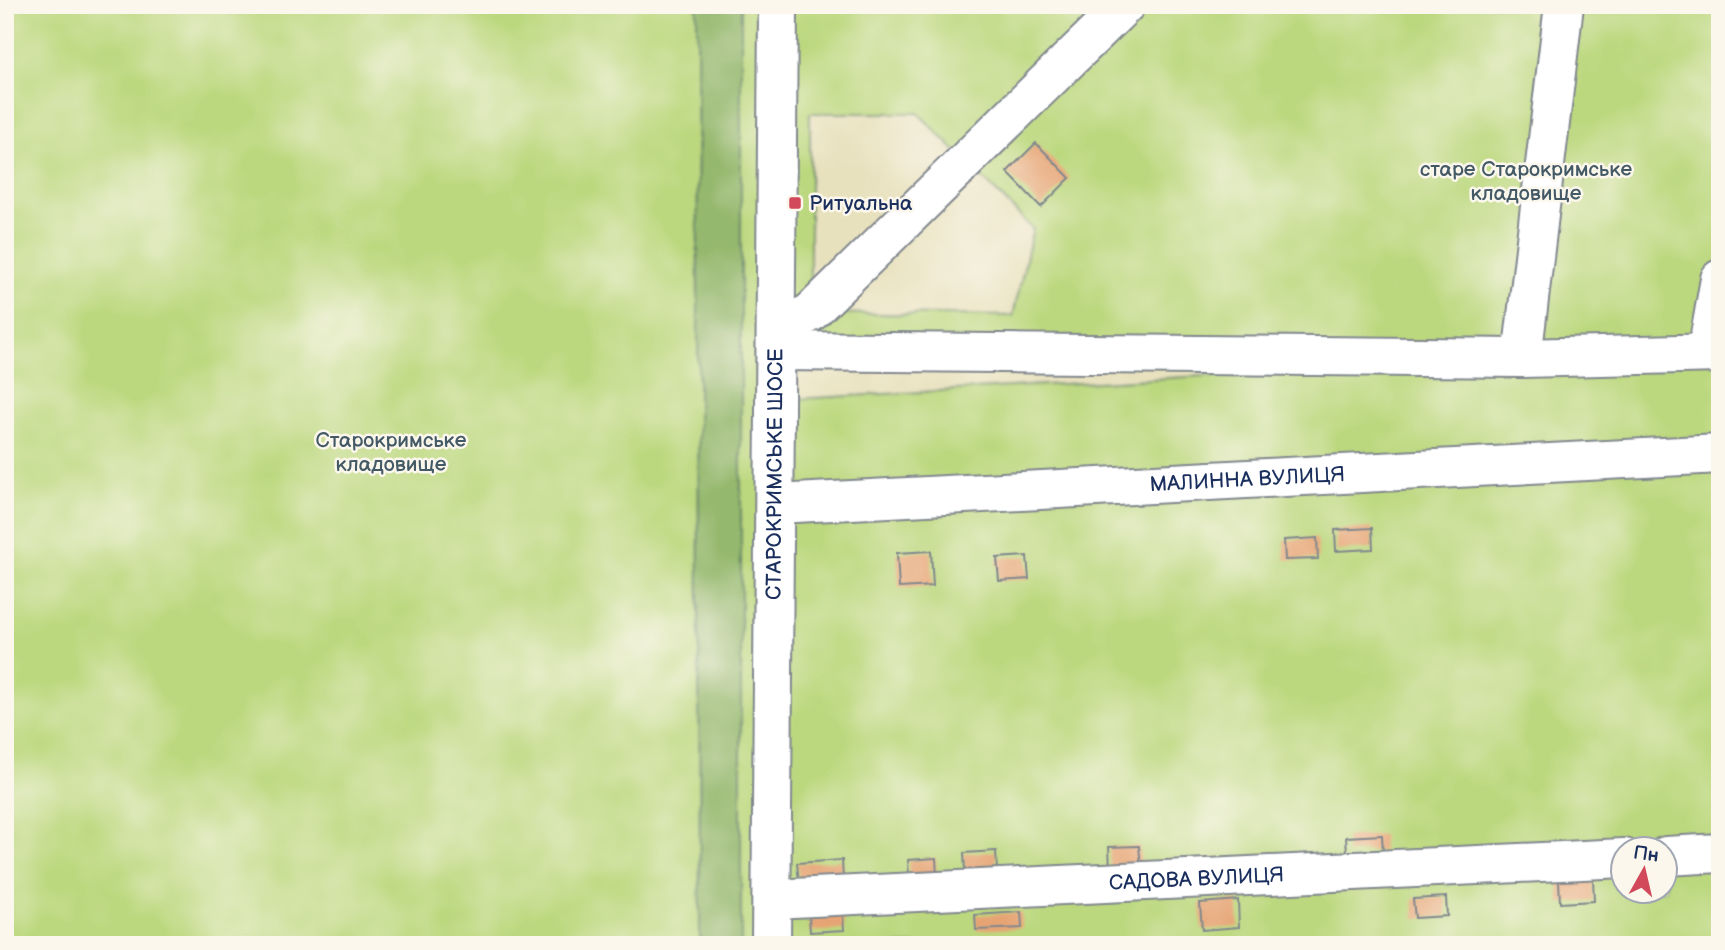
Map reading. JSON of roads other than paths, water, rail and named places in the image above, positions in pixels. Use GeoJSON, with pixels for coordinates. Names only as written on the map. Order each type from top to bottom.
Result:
{"type":"FeatureCollection","features":[{"type":"Feature","properties":{"kind":"street","name":"СТАРОКРИМСЬКЕ ШОСЕ"},"geometry":{"type":"LineString","coordinates":[[771,945],[778,340],[778,5]]}},
{"type":"Feature","properties":{"kind":"street"},"geometry":{"type":"LineString","coordinates":[[778,340],[810,313],[1125,5]]}},
{"type":"Feature","properties":{"kind":"street"},"geometry":{"type":"LineString","coordinates":[[1522,358],[1564,5]]}},
{"type":"Feature","properties":{"kind":"street"},"geometry":{"type":"LineString","coordinates":[[778,340],[1522,358],[1713,353],[1720,279]]}},
{"type":"Feature","properties":{"kind":"street","name":"МАЛИННА ВУЛИЦЯ"},"geometry":{"type":"LineString","coordinates":[[776,504],[1720,454]]}},
{"type":"Feature","properties":{"kind":"street"},"geometry":{"type":"LineString","coordinates":[[1680,855],[1720,853]]}},
{"type":"Feature","properties":{"kind":"street","name":"САДОВА ВУЛИЦЯ"},"geometry":{"type":"LineString","coordinates":[[772,899],[1610,859]]}},
{"type":"Feature","properties":{"kind":"place","name":"Ритуальна"},"geometry":{"type":"Point","coordinates":[795,203]}},
{"type":"Feature","properties":{"kind":"park label","name":"старе Старокримське кладовище"},"geometry":{"type":"Point","coordinates":[1526,181]}},
{"type":"Feature","properties":{"kind":"park label","name":"Старокримське кладовище"},"geometry":{"type":"Point","coordinates":[391,452]}}]}
